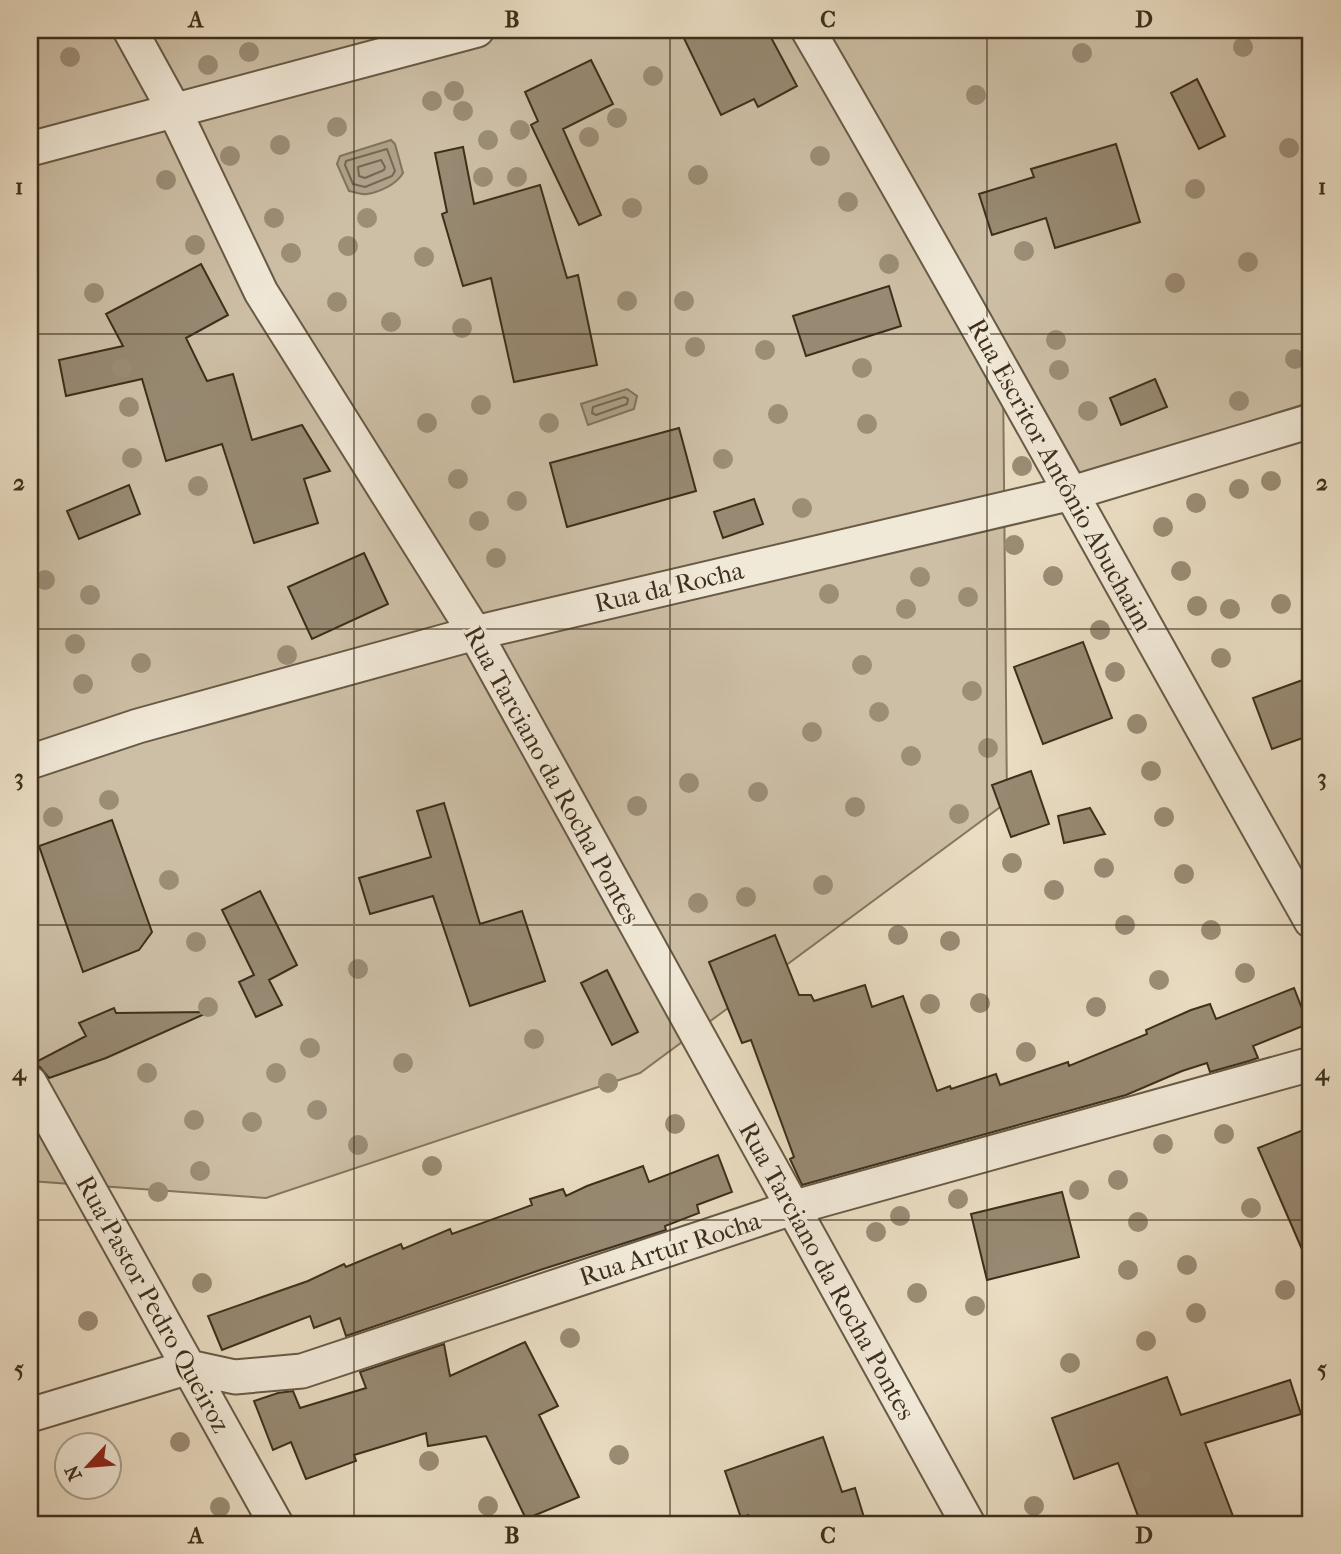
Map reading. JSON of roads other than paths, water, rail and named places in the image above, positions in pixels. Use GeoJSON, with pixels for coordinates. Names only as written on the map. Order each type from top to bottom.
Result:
{"type":"FeatureCollection","features":[{"type":"Feature","properties":{"kind":"street","name":"Rua Tarciano da Rocha Pontes"},"geometry":{"type":"LineString","coordinates":[[130,30],[174,110],[261,292],[475,633],[968,1524]]}},
{"type":"Feature","properties":{"kind":"street"},"geometry":{"type":"LineString","coordinates":[[30,149],[477,30]]}},
{"type":"Feature","properties":{"kind":"street","name":"Rua Escritor Antônio Abuchaim"},"geometry":{"type":"LineString","coordinates":[[808,30],[1072,493],[1311,921]]}},
{"type":"Feature","properties":{"kind":"street","name":"Rua da Rocha"},"geometry":{"type":"LineString","coordinates":[[30,762],[138,726],[475,633],[1072,493],[1311,421]]}},
{"type":"Feature","properties":{"kind":"street","name":"Rua Artur Rocha"},"geometry":{"type":"LineString","coordinates":[[30,1415],[190,1367],[235,1377],[302,1371],[792,1208],[1311,1064]]}},
{"type":"Feature","properties":{"kind":"street","name":"Rua Pastor Pedro Queiroz"},"geometry":{"type":"LineString","coordinates":[[30,1083],[276,1524]]}},
{"type":"Feature","properties":{"kind":"water"},"geometry":{"type":"Polygon","coordinates":[[[391,140],[395,144],[403,173],[397,181],[372,193],[349,191],[337,164],[340,156],[391,140]]]}},
{"type":"Feature","properties":{"kind":"water"},"geometry":{"type":"Polygon","coordinates":[[[627,389],[637,396],[634,409],[588,425],[581,404],[627,389]]]}}]}
